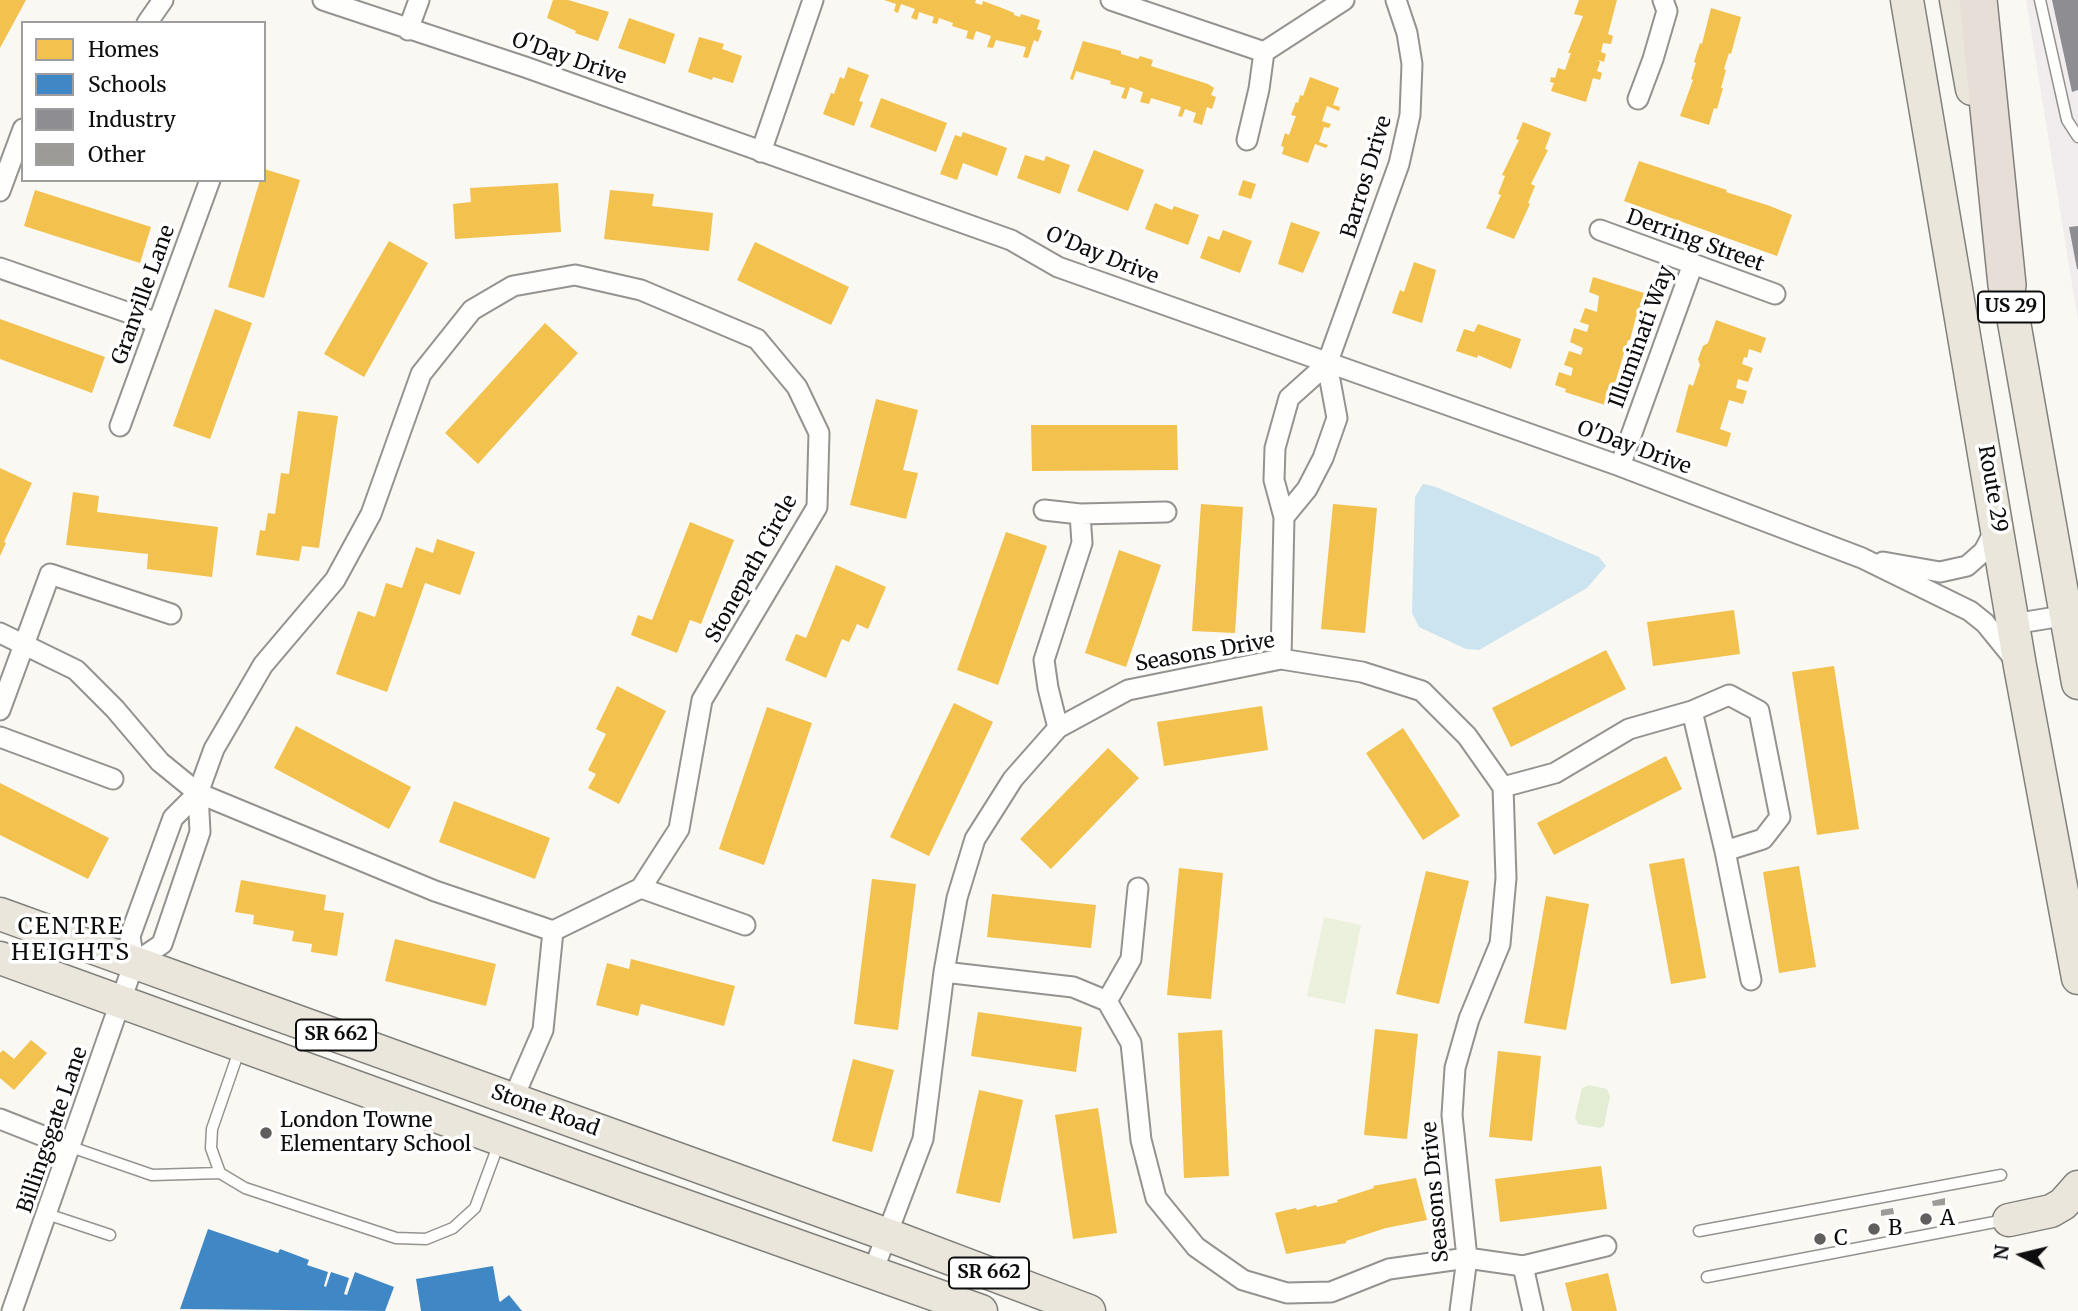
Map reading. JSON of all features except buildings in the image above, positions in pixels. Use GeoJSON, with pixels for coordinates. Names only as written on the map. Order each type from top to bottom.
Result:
{"type":"FeatureCollection","features":[{"type":"Feature","properties":{"kind":"highway"},"geometry":{"type":"LineString","coordinates":[[1978,0],[2007,285]]}},
{"type":"Feature","properties":{"kind":"main road","name":"Route 29"},"geometry":{"type":"LineString","coordinates":[[1907,0],[2021,666],[2078,978]]}},
{"type":"Feature","properties":{"kind":"main road","name":"US 29"},"geometry":{"type":"LineString","coordinates":[[1956,0],[2007,285],[2072,614],[2078,683]]}},
{"type":"Feature","properties":{"kind":"main road","name":"Stone Road"},"geometry":{"type":"LineString","coordinates":[[0,914],[888,1235],[1089,1311]]}},
{"type":"Feature","properties":{"kind":"main road","name":"Stone Road"},"geometry":{"type":"LineString","coordinates":[[0,958],[981,1311]]}},
{"type":"Feature","properties":{"kind":"main road"},"geometry":{"type":"LineString","coordinates":[[2009,1220],[2050,1211],[2063,1204],[2078,1187]]}},
{"type":"Feature","properties":{"kind":"street"},"geometry":{"type":"LineString","coordinates":[[148,21],[163,0]]}},
{"type":"Feature","properties":{"kind":"street","name":"O'Day Drive"},"geometry":{"type":"LineString","coordinates":[[323,0],[525,67],[1011,240],[1058,267],[1620,466],[1861,558],[1970,611],[1985,623],[2021,666]]}},
{"type":"Feature","properties":{"kind":"street"},"geometry":{"type":"LineString","coordinates":[[408,30],[419,0]]}},
{"type":"Feature","properties":{"kind":"street"},"geometry":{"type":"LineString","coordinates":[[761,152],[813,0]]}},
{"type":"Feature","properties":{"kind":"street"},"geometry":{"type":"LineString","coordinates":[[1111,0],[1264,52]]}},
{"type":"Feature","properties":{"kind":"street"},"geometry":{"type":"LineString","coordinates":[[1247,140],[1259,89],[1264,52],[1344,0]]}},
{"type":"Feature","properties":{"kind":"street","name":"Barros Drive"},"geometry":{"type":"LineString","coordinates":[[1327,364],[1399,164],[1410,116],[1412,64],[1408,33],[1396,0]]}},
{"type":"Feature","properties":{"kind":"street"},"geometry":{"type":"LineString","coordinates":[[1639,99],[1667,10],[1663,0]]}},
{"type":"Feature","properties":{"kind":"street"},"geometry":{"type":"LineString","coordinates":[[0,191],[21,135]]}},
{"type":"Feature","properties":{"kind":"street","name":"Granville Lane"},"geometry":{"type":"LineString","coordinates":[[120,426],[209,182]]}},
{"type":"Feature","properties":{"kind":"street","name":"Derring Street"},"geometry":{"type":"LineString","coordinates":[[1600,230],[1775,294]]}},
{"type":"Feature","properties":{"kind":"street","name":"Illuminati Way"},"geometry":{"type":"LineString","coordinates":[[1620,466],[1693,264]]}},
{"type":"Feature","properties":{"kind":"street"},"geometry":{"type":"LineString","coordinates":[[0,268],[158,323]]}},
{"type":"Feature","properties":{"kind":"street","name":"Stonepath Circle"},"geometry":{"type":"LineString","coordinates":[[198,793],[173,818],[130,936],[134,963],[162,944],[200,832],[198,793],[214,750],[263,665],[335,580],[371,514],[421,374],[472,310],[513,286],[575,275],[641,290],[757,339],[797,387],[819,433],[817,507],[702,700],[679,829],[641,888]]}},
{"type":"Feature","properties":{"kind":"street"},"geometry":{"type":"LineString","coordinates":[[1281,659],[1284,517],[1274,480],[1275,448],[1289,398],[1327,364]]}},
{"type":"Feature","properties":{"kind":"street"},"geometry":{"type":"LineString","coordinates":[[1284,517],[1307,488],[1323,458],[1338,418],[1327,364]]}},
{"type":"Feature","properties":{"kind":"street"},"geometry":{"type":"LineString","coordinates":[[1044,510],[1080,514],[1166,512]]}},
{"type":"Feature","properties":{"kind":"street"},"geometry":{"type":"LineString","coordinates":[[1058,728],[1044,660],[1082,543],[1080,514]]}},
{"type":"Feature","properties":{"kind":"street","name":"O'Day Drive"},"geometry":{"type":"LineString","coordinates":[[1861,558],[1940,572],[1967,566],[1984,551],[1996,531],[1996,515]]}},
{"type":"Feature","properties":{"kind":"street"},"geometry":{"type":"LineString","coordinates":[[0,710],[50,574],[171,614]]}},
{"type":"Feature","properties":{"kind":"street"},"geometry":{"type":"LineString","coordinates":[[2014,624],[2072,614]]}},
{"type":"Feature","properties":{"kind":"street"},"geometry":{"type":"LineString","coordinates":[[0,633],[76,670],[115,709],[160,762],[198,793],[435,891],[553,931],[641,888],[745,925]]}},
{"type":"Feature","properties":{"kind":"street","name":"Seasons Drive"},"geometry":{"type":"LineString","coordinates":[[872,1274],[923,1139],[944,972],[957,898],[975,839],[1013,779],[1058,728],[1128,690],[1281,659],[1362,672],[1422,691],[1466,736],[1503,787],[1506,878],[1500,944],[1469,1019],[1455,1068],[1452,1115],[1467,1258],[1460,1311]]}},
{"type":"Feature","properties":{"kind":"street"},"geometry":{"type":"LineString","coordinates":[[1503,787],[1555,773],[1629,729],[1692,711],[1729,695],[1759,711],[1780,817],[1763,839],[1725,851]]}},
{"type":"Feature","properties":{"kind":"street"},"geometry":{"type":"LineString","coordinates":[[1692,711],[1725,851],[1751,980]]}},
{"type":"Feature","properties":{"kind":"street"},"geometry":{"type":"LineString","coordinates":[[0,737],[113,779]]}},
{"type":"Feature","properties":{"kind":"street"},"geometry":{"type":"LineString","coordinates":[[1107,1001],[1131,959],[1138,888]]}},
{"type":"Feature","properties":{"kind":"street"},"geometry":{"type":"LineString","coordinates":[[513,1099],[543,1030],[553,931]]}},
{"type":"Feature","properties":{"kind":"street","name":"Billingsgate Lane"},"geometry":{"type":"LineString","coordinates":[[12,1311],[134,963]]}},
{"type":"Feature","properties":{"kind":"street"},"geometry":{"type":"LineString","coordinates":[[944,972],[1073,987],[1107,1001],[1131,1043],[1141,1140],[1156,1198],[1196,1247],[1243,1280],[1287,1293],[1331,1292],[1389,1269],[1467,1258],[1523,1266],[1606,1245]]}},
{"type":"Feature","properties":{"kind":"street"},"geometry":{"type":"LineString","coordinates":[[0,1119],[71,1147]]}},
{"type":"Feature","properties":{"kind":"street"},"geometry":{"type":"LineString","coordinates":[[1523,1266],[1533,1311]]}},
{"type":"Feature","properties":{"kind":"lane"},"geometry":{"type":"LineString","coordinates":[[2040,0],[2067,120],[2078,137]]}},
{"type":"Feature","properties":{"kind":"lane"},"geometry":{"type":"LineString","coordinates":[[219,1173],[211,1148],[212,1129],[242,1045]]}},
{"type":"Feature","properties":{"kind":"lane"},"geometry":{"type":"LineString","coordinates":[[71,1147],[152,1175],[219,1173],[245,1188],[396,1238],[426,1239],[453,1228],[475,1208],[500,1140]]}},
{"type":"Feature","properties":{"kind":"lane"},"geometry":{"type":"LineString","coordinates":[[1699,1231],[2001,1175]]}},
{"type":"Feature","properties":{"kind":"lane"},"geometry":{"type":"LineString","coordinates":[[47,1213],[110,1235]]}},
{"type":"Feature","properties":{"kind":"lane"},"geometry":{"type":"LineString","coordinates":[[1707,1277],[2009,1220]]}},
{"type":"Feature","properties":{"kind":"shaded area"},"geometry":{"type":"Polygon","coordinates":[[[2026,0],[2078,0],[2078,321],[2026,0]]]}},
{"type":"Feature","properties":{"kind":"green space"},"geometry":{"type":"Polygon","coordinates":[[[1324,917],[1361,925],[1345,1004],[1307,996],[1324,917]]]}},
{"type":"Feature","properties":{"kind":"green space"},"geometry":{"type":"Polygon","coordinates":[[[1589,1085],[1607,1089],[1610,1096],[1604,1126],[1600,1128],[1578,1124],[1575,1118],[1582,1088],[1589,1085]]]}},
{"type":"Feature","properties":{"kind":"water"},"geometry":{"type":"Polygon","coordinates":[[[1423,484],[1436,487],[1599,557],[1606,566],[1587,588],[1479,650],[1466,649],[1419,627],[1412,613],[1415,497],[1423,484]]]}},
{"type":"Feature","properties":{"kind":"place","name":"London Towne Elementary School"},"geometry":{"type":"Point","coordinates":[266,1133]}},
{"type":"Feature","properties":{"kind":"place","name":"A"},"geometry":{"type":"Point","coordinates":[1926,1219]}},
{"type":"Feature","properties":{"kind":"place","name":"B"},"geometry":{"type":"Point","coordinates":[1874,1229]}},
{"type":"Feature","properties":{"kind":"place","name":"C"},"geometry":{"type":"Point","coordinates":[1820,1239]}},
{"type":"Feature","properties":{"kind":"district","name":"CENTRE HEIGHTS"},"geometry":{"type":"Point","coordinates":[71,940]}}]}
